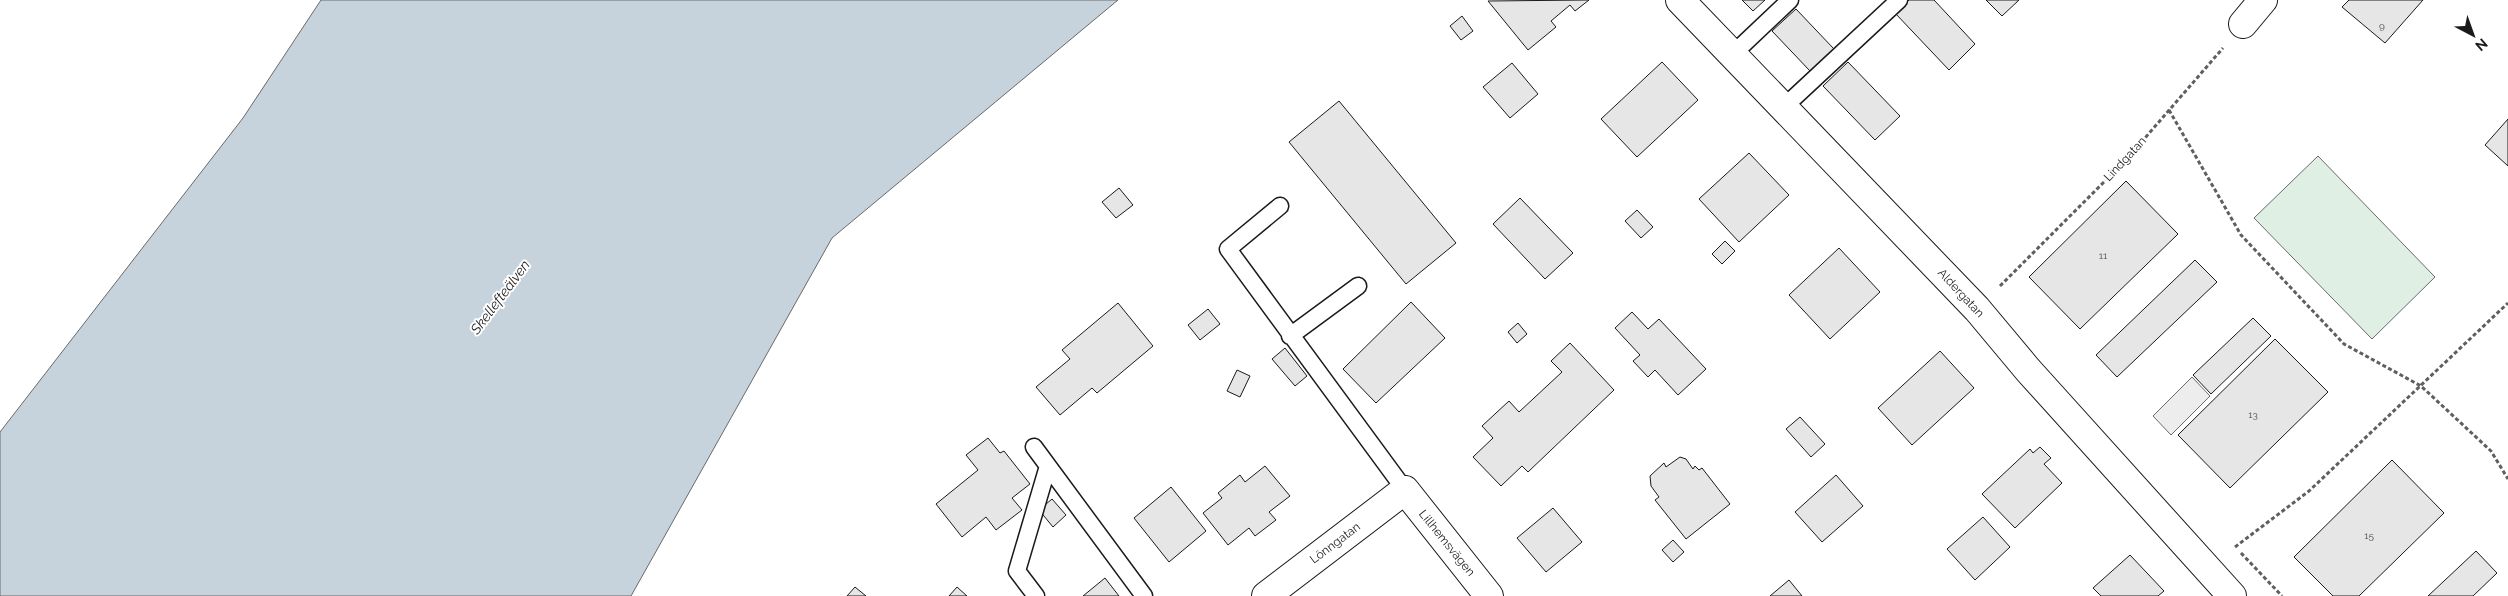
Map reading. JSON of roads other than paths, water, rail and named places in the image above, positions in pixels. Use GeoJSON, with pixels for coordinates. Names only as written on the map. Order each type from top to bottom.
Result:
{"type":"FeatureCollection","features":[{"type":"Feature","properties":{"kind":"street","name":"Aldergatan"},"geometry":{"type":"LineString","coordinates":[[1680,0],[1977,309],[2028,370],[2232,596]]}},
{"type":"Feature","properties":{"kind":"street"},"geometry":{"type":"LineString","coordinates":[[2243,24],[2264,0]]}},
{"type":"Feature","properties":{"kind":"street","name":"Lönngatan"},"geometry":{"type":"LineString","coordinates":[[1266,596],[1405,490]]}},
{"type":"Feature","properties":{"kind":"street","name":"Lillhemsvägen"},"geometry":{"type":"LineString","coordinates":[[1405,490],[1489,596]]}},
{"type":"Feature","properties":{"kind":"lane"},"geometry":{"type":"LineString","coordinates":[[1732,54],[1790,0]]}},
{"type":"Feature","properties":{"kind":"lane"},"geometry":{"type":"LineString","coordinates":[[1784,108],[1899,0]]}},
{"type":"Feature","properties":{"kind":"lane"},"geometry":{"type":"LineString","coordinates":[[1280,206],[1228,249],[1290,336],[1405,490]]}},
{"type":"Feature","properties":{"kind":"lane"},"geometry":{"type":"LineString","coordinates":[[1290,336],[1358,286]]}},
{"type":"Feature","properties":{"kind":"lane"},"geometry":{"type":"LineString","coordinates":[[1034,447],[1144,596]]}},
{"type":"Feature","properties":{"kind":"lane"},"geometry":{"type":"LineString","coordinates":[[1036,596],[1017,571],[1048,466]]}},
{"type":"Feature","properties":{"kind":"water","name":"Skellefteälven"},"geometry":{"type":"Polygon","coordinates":[[[321,0],[1118,0],[832,238],[631,596],[0,596],[0,432],[243,118],[321,0]]]}}]}
